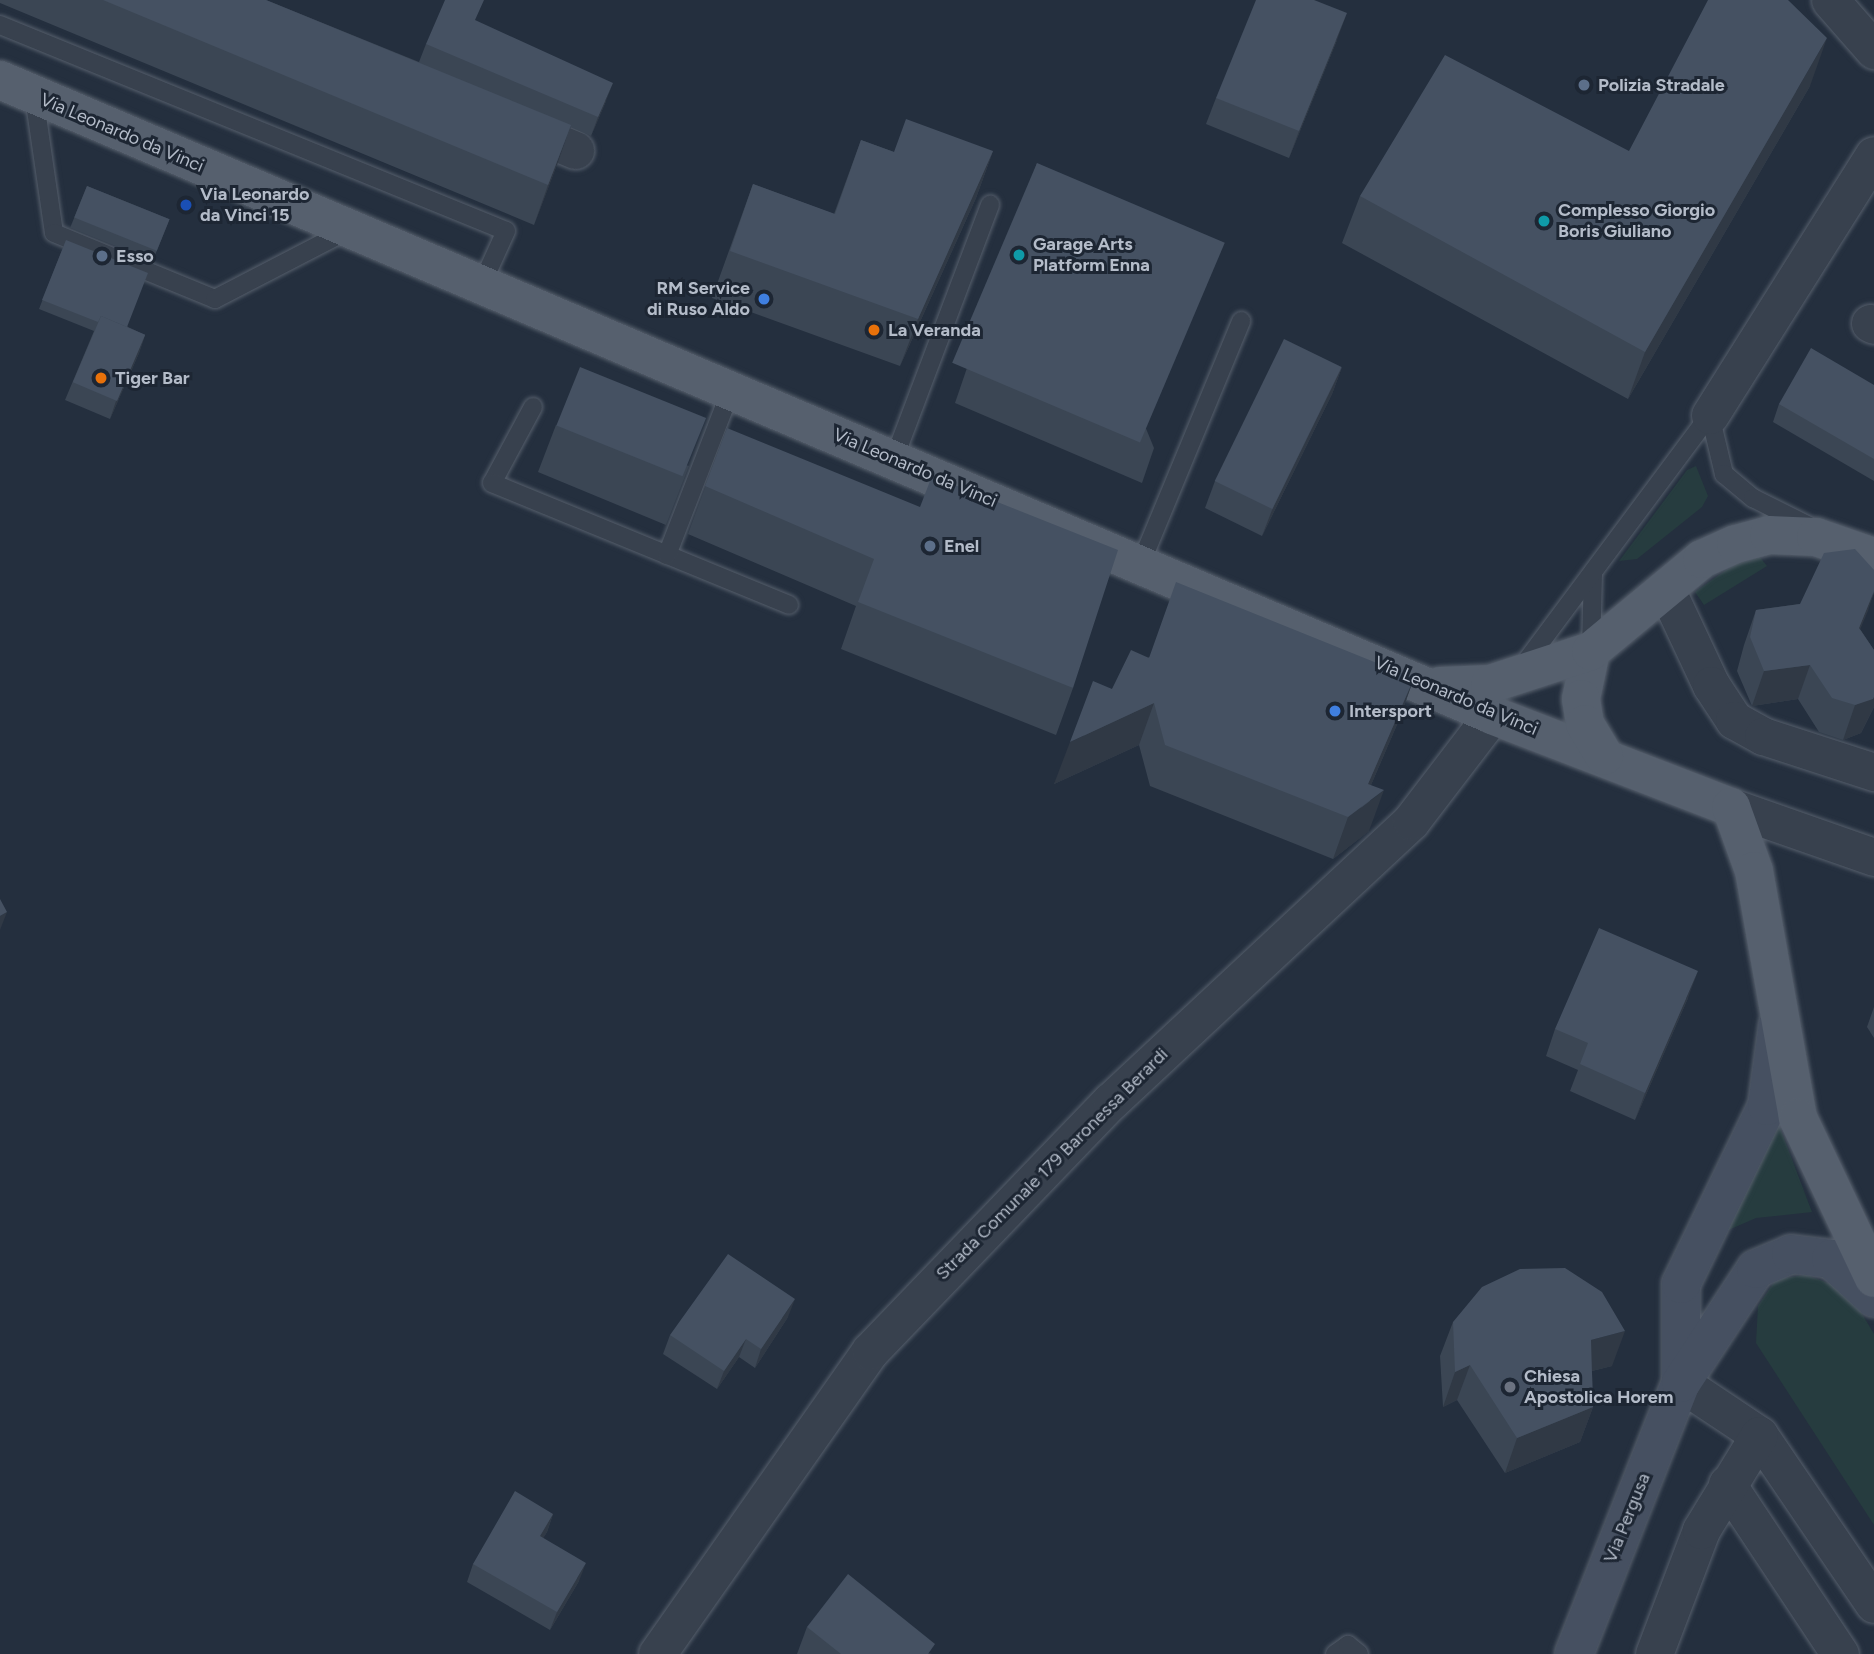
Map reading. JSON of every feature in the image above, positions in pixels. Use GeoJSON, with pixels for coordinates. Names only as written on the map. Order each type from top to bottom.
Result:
{"type":"FeatureCollection","features":[{"type":"Feature","properties":{"kind":"main road","name":"Via Leonardo da Vinci"},"geometry":{"type":"LineString","coordinates":[[17,88],[348,230],[1434,686],[1492,715],[1731,807]]}},
{"type":"Feature","properties":{"kind":"main road"},"geometry":{"type":"LineString","coordinates":[[1434,686],[1514,678],[1591,651],[1702,559],[1769,535],[1861,551]]}},
{"type":"Feature","properties":{"kind":"main road"},"geometry":{"type":"LineString","coordinates":[[1591,651],[1581,699],[1586,724],[1604,756]]}},
{"type":"Feature","properties":{"kind":"main road"},"geometry":{"type":"LineString","coordinates":[[1731,807],[1754,871],[1778,1025],[1798,1118],[1874,1278]]}},
{"type":"Feature","properties":{"kind":"main road"},"geometry":{"type":"LineString","coordinates":[[1681,1383],[1681,1284],[1767,1106],[1778,1025]]}},
{"type":"Feature","properties":{"kind":"main road"},"geometry":{"type":"LineString","coordinates":[[1681,1383],[1756,1269],[1791,1254],[1831,1259],[1874,1298]]}},
{"type":"Feature","properties":{"kind":"main road","name":"Via Pergusa"},"geometry":{"type":"LineString","coordinates":[[1574,1654],[1681,1383]]}},
{"type":"Feature","properties":{"kind":"street"},"geometry":{"type":"LineString","coordinates":[[1830,0],[1874,50]]}},
{"type":"Feature","properties":{"kind":"street"},"geometry":{"type":"LineString","coordinates":[[485,112],[575,150]]}},
{"type":"Feature","properties":{"kind":"street"},"geometry":{"type":"LineString","coordinates":[[1710,415],[1874,155]]}},
{"type":"Feature","properties":{"kind":"street"},"geometry":{"type":"LineString","coordinates":[[1666,589],[1710,685],[1734,720],[1763,736],[1874,772]]}},
{"type":"Feature","properties":{"kind":"street","name":"Strada Comunale 179 Baronessa Berardi"},"geometry":{"type":"LineString","coordinates":[[670,1648],[870,1351],[1111,1101],[1411,821],[1492,715]]}},
{"type":"Feature","properties":{"kind":"street","name":"Via Leonardo da Vinci"},"geometry":{"type":"LineString","coordinates":[[1731,807],[1874,857]]}},
{"type":"Feature","properties":{"kind":"street"},"geometry":{"type":"LineString","coordinates":[[1681,1383],[1759,1435],[1874,1604]]}},
{"type":"Feature","properties":{"kind":"street"},"geometry":{"type":"LineString","coordinates":[[1654,1654],[1701,1530],[1759,1435]]}},
{"type":"Feature","properties":{"kind":"street"},"geometry":{"type":"LineString","coordinates":[[1727,1484],[1840,1654]]}},
{"type":"Feature","properties":{"kind":"lane"},"geometry":{"type":"LineString","coordinates":[[0,25],[506,231],[481,286]]}},
{"type":"Feature","properties":{"kind":"lane"},"geometry":{"type":"LineString","coordinates":[[17,88],[54,233],[215,299],[348,230]]}},
{"type":"Feature","properties":{"kind":"lane"},"geometry":{"type":"LineString","coordinates":[[894,459],[990,205]]}},
{"type":"Feature","properties":{"kind":"lane"},"geometry":{"type":"LineString","coordinates":[[1141,563],[1241,321]]}},
{"type":"Feature","properties":{"kind":"lane"},"geometry":{"type":"LineString","coordinates":[[667,555],[731,390]]}},
{"type":"Feature","properties":{"kind":"lane"},"geometry":{"type":"LineString","coordinates":[[533,407],[492,483],[789,605]]}},
{"type":"Feature","properties":{"kind":"lane"},"geometry":{"type":"LineString","coordinates":[[1710,415],[1724,474],[1753,498],[1861,551]]}},
{"type":"Feature","properties":{"kind":"lane"},"geometry":{"type":"LineString","coordinates":[[1514,678],[1710,415]]}},
{"type":"Feature","properties":{"kind":"lane"},"geometry":{"type":"LineString","coordinates":[[1591,651],[1593,572]]}},
{"type":"Feature","properties":{"kind":"lane"},"geometry":{"type":"LineString","coordinates":[[1335,1654],[1348,1645],[1359,1654]]}},
{"type":"Feature","properties":{"kind":"green space"},"geometry":{"type":"Polygon","coordinates":[[[1696,466],[1708,496],[1702,507],[1637,559],[1619,561],[1687,470],[1696,466]]]}},
{"type":"Feature","properties":{"kind":"green space"},"geometry":{"type":"Polygon","coordinates":[[[1754,550],[1767,566],[1704,605],[1695,592],[1754,550]]]}},
{"type":"Feature","properties":{"kind":"green space"},"geometry":{"type":"Polygon","coordinates":[[[1779,1125],[1812,1212],[1756,1218],[1726,1231],[1779,1125]]]}},
{"type":"Feature","properties":{"kind":"green space"},"geometry":{"type":"Polygon","coordinates":[[[1806,1275],[1831,1284],[1861,1312],[1874,1334],[1874,1525],[1756,1343],[1758,1306],[1776,1279],[1806,1275]]]}},
{"type":"Feature","properties":{"kind":"building"},"geometry":{"type":"Polygon","coordinates":[[[103,0],[266,0],[571,125],[548,185],[103,0]]]}},
{"type":"Feature","properties":{"kind":"building"},"geometry":{"type":"Polygon","coordinates":[[[445,0],[484,0],[475,20],[613,83],[598,117],[426,44],[445,0]]]}},
{"type":"Feature","properties":{"kind":"building"},"geometry":{"type":"Polygon","coordinates":[[[1256,0],[1314,0],[1347,13],[1299,131],[1216,98],[1256,0]]]}},
{"type":"Feature","properties":{"kind":"building","name":"Complesso Giorgio Boris Giuliano"},"geometry":{"type":"Polygon","coordinates":[[[1708,0],[1788,0],[1827,38],[1645,352],[1360,196],[1445,55],[1629,151],[1708,0]]]}},
{"type":"Feature","properties":{"kind":"building"},"geometry":{"type":"Polygon","coordinates":[[[906,119],[993,151],[918,319],[730,251],[753,184],[835,214],[861,140],[894,152],[906,119]]]}},
{"type":"Feature","properties":{"kind":"building"},"geometry":{"type":"Polygon","coordinates":[[[1037,163],[1225,243],[1140,442],[952,363],[1037,163]]]}},
{"type":"Feature","properties":{"kind":"building"},"geometry":{"type":"Polygon","coordinates":[[[87,186],[170,219],[157,251],[74,218],[87,186]]]}},
{"type":"Feature","properties":{"kind":"building"},"geometry":{"type":"Polygon","coordinates":[[[66,240],[148,273],[127,327],[101,316],[98,322],[42,300],[66,240]]]}},
{"type":"Feature","properties":{"kind":"building","name":"Tiger Bar"},"geometry":{"type":"Polygon","coordinates":[[[101,316],[145,335],[117,401],[73,382],[101,316]]]}},
{"type":"Feature","properties":{"kind":"building"},"geometry":{"type":"Polygon","coordinates":[[[1284,339],[1342,367],[1272,509],[1215,481],[1284,339]]]}},
{"type":"Feature","properties":{"kind":"building"},"geometry":{"type":"Polygon","coordinates":[[[1811,348],[1874,385],[1874,459],[1779,404],[1811,348]]]}},
{"type":"Feature","properties":{"kind":"building"},"geometry":{"type":"Polygon","coordinates":[[[580,367],[706,418],[682,476],[556,425],[580,367]]]}},
{"type":"Feature","properties":{"kind":"building"},"geometry":{"type":"Polygon","coordinates":[[[727,428],[920,507],[932,476],[1118,550],[1073,688],[858,602],[874,559],[705,486],[727,428]]]}},
{"type":"Feature","properties":{"kind":"building"},"geometry":{"type":"Polygon","coordinates":[[[1855,549],[1874,570],[1874,591],[1859,628],[1874,650],[1874,697],[1855,705],[1832,698],[1810,665],[1764,671],[1750,637],[1756,610],[1800,604],[1824,553],[1855,549]]]}},
{"type":"Feature","properties":{"kind":"building"},"geometry":{"type":"Polygon","coordinates":[[[1176,582],[1414,678],[1368,784],[1384,790],[1348,817],[1165,745],[1154,703],[1070,742],[1093,681],[1112,689],[1131,650],[1149,658],[1176,582]]]}},
{"type":"Feature","properties":{"kind":"building"},"geometry":{"type":"Polygon","coordinates":[[[0,899],[7,912],[0,916],[0,899]]]}},
{"type":"Feature","properties":{"kind":"building"},"geometry":{"type":"Polygon","coordinates":[[[1599,928],[1698,971],[1645,1093],[1580,1064],[1588,1043],[1555,1029],[1599,928]]]}},
{"type":"Feature","properties":{"kind":"building"},"geometry":{"type":"Polygon","coordinates":[[[728,1254],[795,1299],[761,1349],[746,1339],[724,1371],[670,1335],[728,1254]]]}},
{"type":"Feature","properties":{"kind":"building","name":"Chiesa Apostolica Horem"},"geometry":{"type":"Polygon","coordinates":[[[1565,1268],[1602,1292],[1625,1331],[1591,1340],[1593,1407],[1517,1438],[1470,1365],[1455,1372],[1453,1322],[1482,1287],[1520,1269],[1565,1268]]]}},
{"type":"Feature","properties":{"kind":"building"},"geometry":{"type":"Polygon","coordinates":[[[515,1491],[553,1514],[540,1536],[586,1563],[557,1612],[473,1564],[515,1491]]]}},
{"type":"Feature","properties":{"kind":"building"},"geometry":{"type":"Polygon","coordinates":[[[848,1574],[935,1644],[928,1654],[841,1654],[807,1627],[848,1574]]]}},
{"type":"Feature","properties":{"kind":"place","name":"Polizia Stradale"},"geometry":{"type":"Point","coordinates":[1584,85]}},
{"type":"Feature","properties":{"kind":"place","name":"Via Leonardo da Vinci 15"},"geometry":{"type":"Point","coordinates":[186,205]}},
{"type":"Feature","properties":{"kind":"place","name":"Complesso Giorgio Boris Giuliano"},"geometry":{"type":"Point","coordinates":[1544,221]}},
{"type":"Feature","properties":{"kind":"place","name":"Garage Arts Platform Enna"},"geometry":{"type":"Point","coordinates":[1019,255]}},
{"type":"Feature","properties":{"kind":"place","name":"Esso"},"geometry":{"type":"Point","coordinates":[102,256]}},
{"type":"Feature","properties":{"kind":"place","name":"RM Service di Ruso Aldo"},"geometry":{"type":"Point","coordinates":[764,299]}},
{"type":"Feature","properties":{"kind":"place","name":"La Veranda"},"geometry":{"type":"Point","coordinates":[874,330]}},
{"type":"Feature","properties":{"kind":"place","name":"Tiger Bar"},"geometry":{"type":"Point","coordinates":[101,378]}},
{"type":"Feature","properties":{"kind":"place","name":"Enel"},"geometry":{"type":"Point","coordinates":[930,546]}},
{"type":"Feature","properties":{"kind":"place","name":"Intersport"},"geometry":{"type":"Point","coordinates":[1335,711]}},
{"type":"Feature","properties":{"kind":"place","name":"Chiesa Apostolica Horem"},"geometry":{"type":"Point","coordinates":[1510,1387]}}]}
